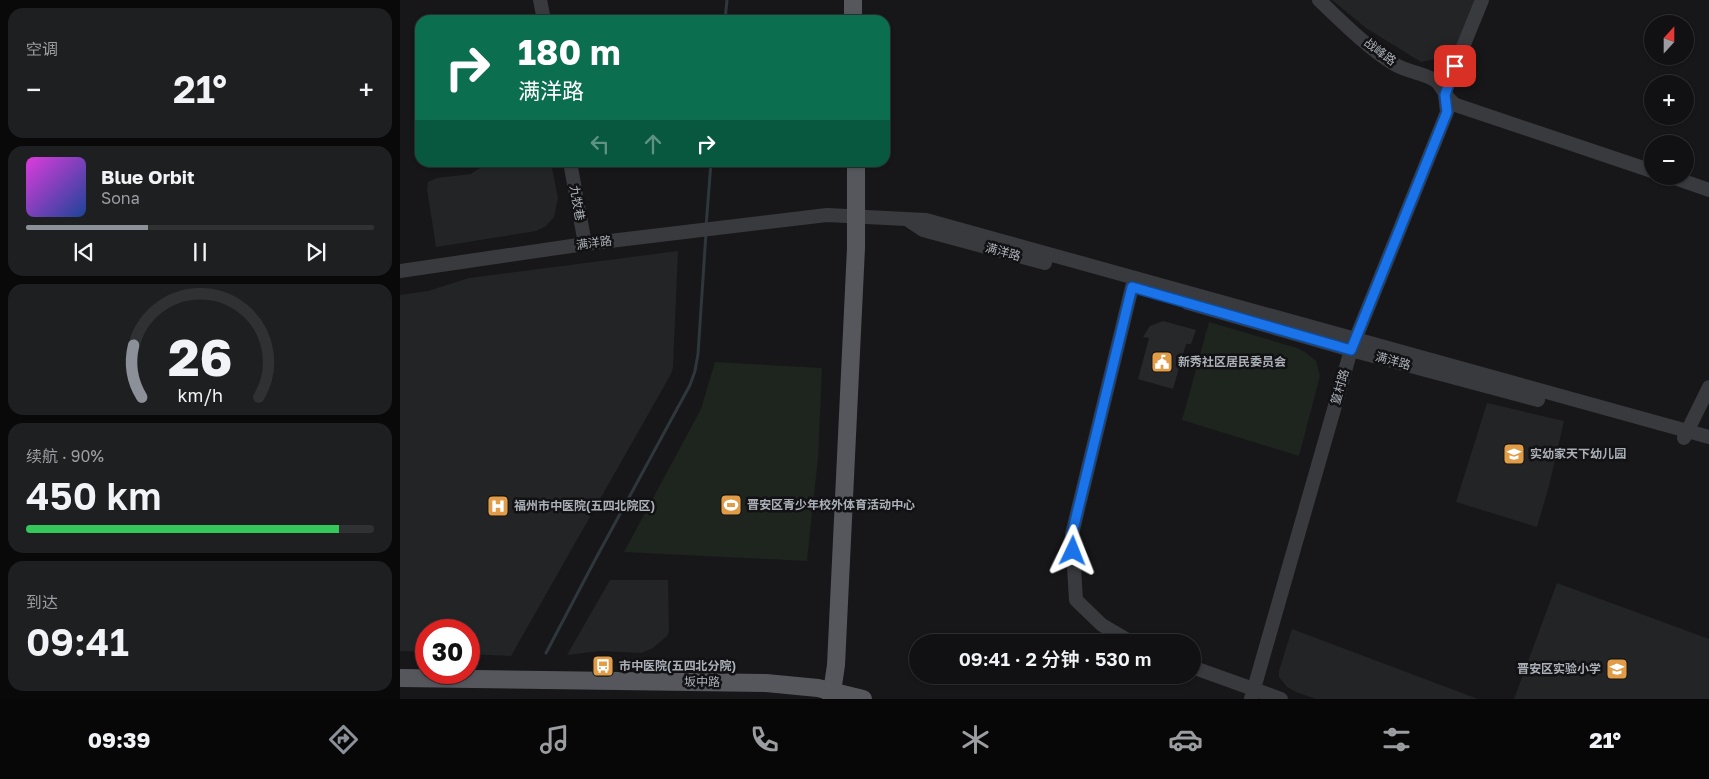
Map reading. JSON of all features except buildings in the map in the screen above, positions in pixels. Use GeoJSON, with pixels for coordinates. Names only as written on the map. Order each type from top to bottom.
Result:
{"type":"FeatureCollection","features":[{"type":"Feature","properties":{"kind":"main road"},"geometry":{"type":"LineString","coordinates":[[853,0],[853,15]]}},
{"type":"Feature","properties":{"kind":"main road"},"geometry":{"type":"LineString","coordinates":[[864,0],[865,15]]}},
{"type":"Feature","properties":{"kind":"main road"},"geometry":{"type":"LineString","coordinates":[[857,167],[862,217]]}},
{"type":"Feature","properties":{"kind":"main road"},"geometry":{"type":"LineString","coordinates":[[838,695],[848,656],[862,217],[867,167]]}},
{"type":"Feature","properties":{"kind":"main road","name":"坂中路"},"geometry":{"type":"LineString","coordinates":[[400,678],[766,683],[799,685],[863,699]]}},
{"type":"Feature","properties":{"kind":"street"},"geometry":{"type":"LineString","coordinates":[[540,0],[543,15]]}},
{"type":"Feature","properties":{"kind":"street","name":"战峰路"},"geometry":{"type":"LineString","coordinates":[[1319,0],[1385,58],[1407,70],[1434,80],[1439,84],[1445,95],[1456,105],[1644,168]]}},
{"type":"Feature","properties":{"kind":"street","name":"篁村路"},"geometry":{"type":"LineString","coordinates":[[1252,694],[1353,344],[1447,112],[1445,95],[1450,78],[1482,0]]}},
{"type":"Feature","properties":{"kind":"street","name":"九牧巷"},"geometry":{"type":"LineString","coordinates":[[571,167],[585,244]]}},
{"type":"Feature","properties":{"kind":"street"},"geometry":{"type":"LineString","coordinates":[[1694,185],[1709,190]]}},
{"type":"Feature","properties":{"kind":"street","name":"满洋路"},"geometry":{"type":"LineString","coordinates":[[400,272],[585,244],[827,215],[926,220],[1353,344],[1685,435],[1709,446]]}},
{"type":"Feature","properties":{"kind":"street","name":"满洋路"},"geometry":{"type":"LineString","coordinates":[[908,220],[923,230],[1132,287],[1353,344]]}},
{"type":"Feature","properties":{"kind":"street"},"geometry":{"type":"LineString","coordinates":[[1117,634],[1102,625],[1076,600],[1072,534],[1132,287]]}},
{"type":"Feature","properties":{"kind":"street"},"geometry":{"type":"LineString","coordinates":[[1685,435],[1709,386]]}},
{"type":"Feature","properties":{"kind":"street","name":"满洋路"},"geometry":{"type":"LineString","coordinates":[[1685,435],[1709,437]]}},
{"type":"Feature","properties":{"kind":"street"},"geometry":{"type":"LineString","coordinates":[[1201,671],[1252,694],[1281,699]]}},
{"type":"Feature","properties":{"kind":"shaded area"},"geometry":{"type":"Polygon","coordinates":[[[1332,0],[1475,0],[1455,48],[1442,58],[1421,62],[1366,28],[1332,0]]]}},
{"type":"Feature","properties":{"kind":"shaded area"},"geometry":{"type":"Polygon","coordinates":[[[552,167],[558,198],[554,217],[546,226],[536,231],[436,247],[427,189],[428,182],[437,178],[471,174],[480,168],[552,167]]]}},
{"type":"Feature","properties":{"kind":"shaded area","name":"福州市中医院(五四北院区)"},"geometry":{"type":"Polygon","coordinates":[[[678,251],[673,367],[671,374],[511,656],[480,655],[480,619],[415,619],[415,652],[400,651],[400,295],[428,291],[469,278],[678,251]]]}},
{"type":"Feature","properties":{"kind":"shaded area"},"geometry":{"type":"Polygon","coordinates":[[[1209,322],[1297,348],[1316,361],[1320,376],[1299,456],[1182,420],[1209,322]]]}},
{"type":"Feature","properties":{"kind":"shaded area","name":"晋安区青少年校外体育活动中心"},"geometry":{"type":"Polygon","coordinates":[[[715,362],[822,368],[818,458],[807,561],[624,552],[701,409],[715,362]]]}},
{"type":"Feature","properties":{"kind":"shaded area","name":"实幼家天下幼儿园"},"geometry":{"type":"Polygon","coordinates":[[[1487,403],[1564,421],[1549,486],[1537,527],[1456,502],[1487,403]]]}},
{"type":"Feature","properties":{"kind":"shaded area"},"geometry":{"type":"Polygon","coordinates":[[[610,580],[668,580],[669,631],[667,636],[653,648],[641,653],[600,651],[567,655],[610,580]]]}},
{"type":"Feature","properties":{"kind":"shaded area","name":"晋安区实验小学"},"geometry":{"type":"Polygon","coordinates":[[[1557,583],[1709,639],[1709,699],[1514,699],[1557,583]]]}},
{"type":"Feature","properties":{"kind":"shaded area"},"geometry":{"type":"Polygon","coordinates":[[[1292,629],[1478,699],[1316,699],[1296,692],[1287,687],[1279,677],[1279,671],[1292,629]]]}},
{"type":"Feature","properties":{"kind":"waterway"},"geometry":{"type":"LineString","coordinates":[[726,15],[727,0]]}},
{"type":"Feature","properties":{"kind":"waterway"},"geometry":{"type":"LineString","coordinates":[[706,227],[711,167]]}},
{"type":"Feature","properties":{"kind":"waterway"},"geometry":{"type":"LineString","coordinates":[[546,653],[690,385],[698,354],[706,233]]}},
{"type":"Feature","properties":{"kind":"place","name":"新秀社区居民委员会"},"geometry":{"type":"Point","coordinates":[1162,362]}},
{"type":"Feature","properties":{"kind":"place","name":"实幼家天下幼儿园"},"geometry":{"type":"Point","coordinates":[1514,454]}},
{"type":"Feature","properties":{"kind":"place","name":"晋安区青少年校外体育活动中心"},"geometry":{"type":"Point","coordinates":[731,505]}},
{"type":"Feature","properties":{"kind":"place","name":"福州市中医院(五四北院区)"},"geometry":{"type":"Point","coordinates":[498,506]}},
{"type":"Feature","properties":{"kind":"place","name":"市中医院(五四北分院)"},"geometry":{"type":"Point","coordinates":[603,666]}},
{"type":"Feature","properties":{"kind":"place","name":"晋安区实验小学"},"geometry":{"type":"Point","coordinates":[1617,669]}},
{"type":"Feature","properties":{"kind":"route"},"geometry":{"type":"LineString","coordinates":[[1073,551],[1072,534],[1132,287],[1351,350],[1447,112],[1445,95],[1455,66]]}}]}
